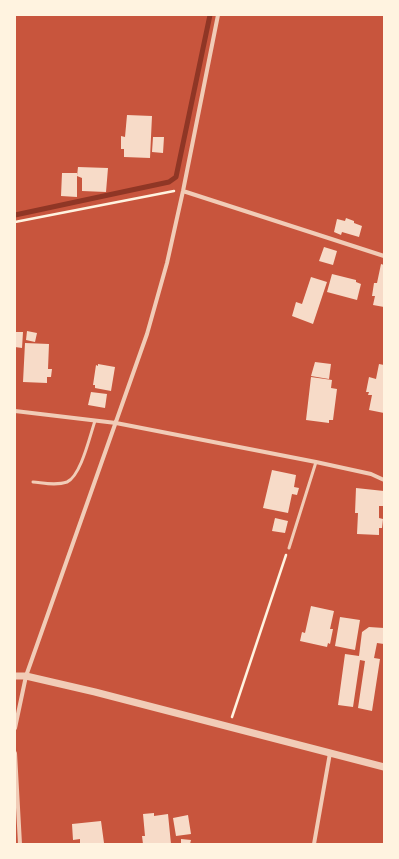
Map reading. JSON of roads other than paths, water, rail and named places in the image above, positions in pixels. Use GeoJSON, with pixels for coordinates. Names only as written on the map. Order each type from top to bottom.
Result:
{"type":"FeatureCollection","features":[{"type":"Feature","properties":{"kind":"street"},"geometry":{"type":"LineString","coordinates":[[15,728],[26,676],[147,334],[167,263],[183,192],[218,15]]}},
{"type":"Feature","properties":{"kind":"street"},"geometry":{"type":"LineString","coordinates":[[183,192],[384,256]]}},
{"type":"Feature","properties":{"kind":"street"},"geometry":{"type":"LineString","coordinates":[[15,411],[116,424],[316,462],[370,474],[384,480]]}},
{"type":"Feature","properties":{"kind":"street"},"geometry":{"type":"LineString","coordinates":[[15,676],[26,676],[95,692],[384,767]]}},
{"type":"Feature","properties":{"kind":"street"},"geometry":{"type":"LineString","coordinates":[[15,753],[20,844]]}},
{"type":"Feature","properties":{"kind":"street"},"geometry":{"type":"LineString","coordinates":[[314,844],[330,753]]}},
{"type":"Feature","properties":{"kind":"lane"},"geometry":{"type":"LineString","coordinates":[[33,482],[58,484],[68,481],[75,474],[85,453],[95,421]]}},
{"type":"Feature","properties":{"kind":"lane"},"geometry":{"type":"LineString","coordinates":[[289,548],[316,462]]}},
{"type":"Feature","properties":{"kind":"waterway"},"geometry":{"type":"LineString","coordinates":[[15,215],[169,182],[176,177],[210,15]]}}]}
